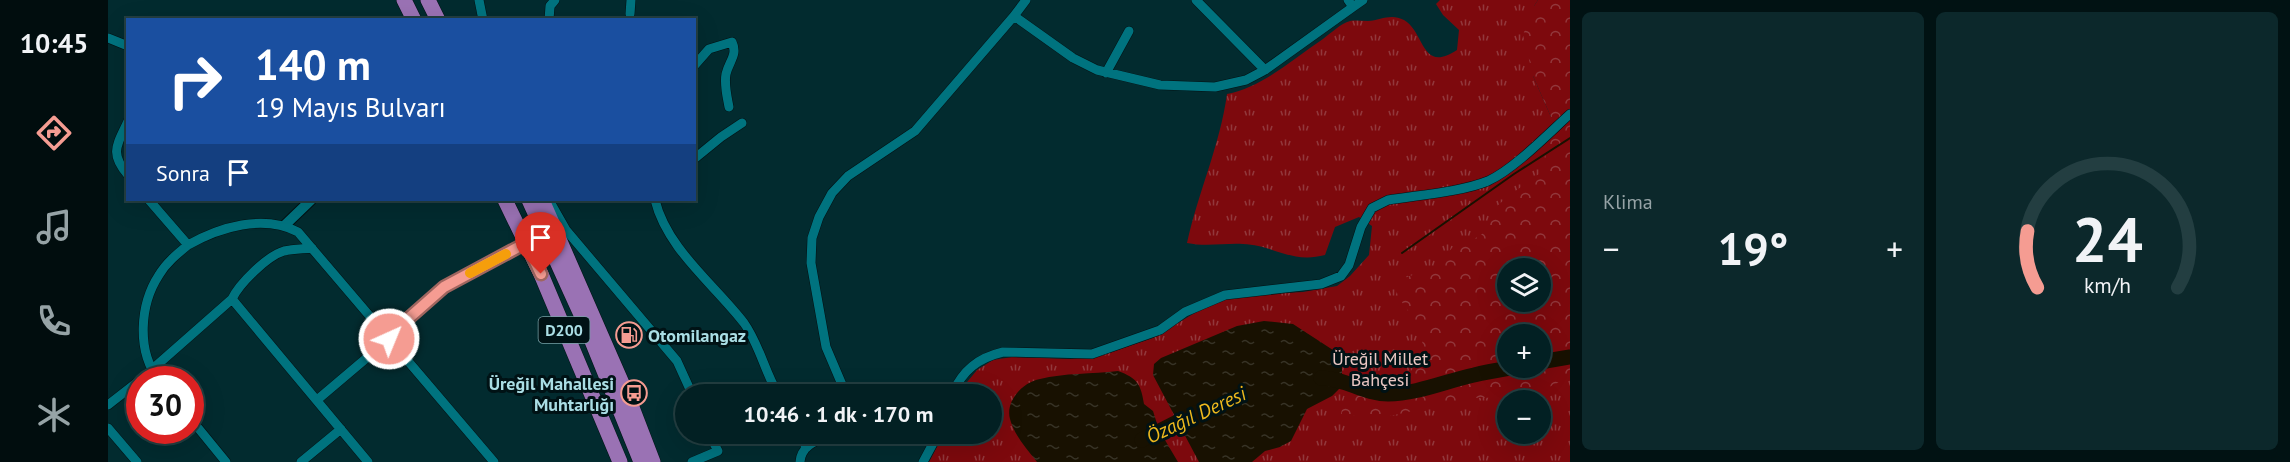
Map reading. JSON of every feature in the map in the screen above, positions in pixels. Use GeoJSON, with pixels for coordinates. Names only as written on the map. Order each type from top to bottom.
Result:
{"type":"FeatureCollection","features":[{"type":"Feature","properties":{"kind":"highway"},"geometry":{"type":"LineString","coordinates":[[428,0],[437,18]]}},
{"type":"Feature","properties":{"kind":"highway"},"geometry":{"type":"LineString","coordinates":[[437,0],[446,18]]}},
{"type":"Feature","properties":{"kind":"highway","name":"D200"},"geometry":{"type":"LineString","coordinates":[[505,201],[526,243],[620,462]]}},
{"type":"Feature","properties":{"kind":"highway","name":"D200"},"geometry":{"type":"LineString","coordinates":[[529,201],[583,319],[641,462]]}},
{"type":"Feature","properties":{"kind":"highway"},"geometry":{"type":"LineString","coordinates":[[542,201],[628,397],[651,462]]}},
{"type":"Feature","properties":{"kind":"highway"},"geometry":{"type":"LineString","coordinates":[[620,410],[651,462]]}},
{"type":"Feature","properties":{"kind":"street"},"geometry":{"type":"LineString","coordinates":[[479,0],[483,18]]}},
{"type":"Feature","properties":{"kind":"street"},"geometry":{"type":"LineString","coordinates":[[549,18],[550,6],[555,0]]}},
{"type":"Feature","properties":{"kind":"street"},"geometry":{"type":"LineString","coordinates":[[630,14],[631,0]]}},
{"type":"Feature","properties":{"kind":"street"},"geometry":{"type":"LineString","coordinates":[[1196,0],[1265,70]]}},
{"type":"Feature","properties":{"kind":"street"},"geometry":{"type":"LineString","coordinates":[[1014,16],[1073,58],[1097,70],[1160,85],[1215,87],[1246,80],[1265,70],[1351,3],[1363,0]]}},
{"type":"Feature","properties":{"kind":"street"},"geometry":{"type":"LineString","coordinates":[[842,384],[826,346],[811,263],[812,238],[819,217],[832,193],[848,176],[915,131],[1014,16],[1023,1]]}},
{"type":"Feature","properties":{"kind":"street"},"geometry":{"type":"LineString","coordinates":[[1106,73],[1129,32]]}},
{"type":"Feature","properties":{"kind":"street"},"geometry":{"type":"LineString","coordinates":[[108,38],[126,45]]}},
{"type":"Feature","properties":{"kind":"street"},"geometry":{"type":"LineString","coordinates":[[696,64],[709,49],[732,42],[734,57],[727,71],[725,86],[729,107]]}},
{"type":"Feature","properties":{"kind":"street"},"geometry":{"type":"LineString","coordinates":[[957,384],[970,367],[990,355],[1004,352],[1092,354],[1160,330],[1185,312],[1225,296],[1321,284],[1341,276],[1349,265],[1361,227],[1377,204],[1388,200],[1470,186],[1489,180],[1525,154],[1570,114]]}},
{"type":"Feature","properties":{"kind":"street"},"geometry":{"type":"LineString","coordinates":[[696,157],[742,123]]}},
{"type":"Feature","properties":{"kind":"street"},"geometry":{"type":"LineString","coordinates":[[126,125],[115,150],[118,164],[126,173]]}},
{"type":"Feature","properties":{"kind":"street"},"geometry":{"type":"LineString","coordinates":[[149,201],[188,245]]}},
{"type":"Feature","properties":{"kind":"street"},"geometry":{"type":"LineString","coordinates":[[285,225],[310,201]]}},
{"type":"Feature","properties":{"kind":"street"},"geometry":{"type":"LineString","coordinates":[[550,201],[566,230],[677,361],[687,384]]}},
{"type":"Feature","properties":{"kind":"street"},"geometry":{"type":"LineString","coordinates":[[656,201],[670,236],[704,280],[745,324],[773,384]]}},
{"type":"Feature","properties":{"kind":"street"},"geometry":{"type":"LineString","coordinates":[[149,366],[146,357],[143,318],[149,295],[158,275],[172,258],[188,245],[209,233],[253,224],[285,225],[298,232],[494,462]]}},
{"type":"Feature","properties":{"kind":"street"},"geometry":{"type":"LineString","coordinates":[[317,400],[389,339],[393,332],[444,287],[526,243]]}},
{"type":"Feature","properties":{"kind":"street"},"geometry":{"type":"LineString","coordinates":[[156,366],[232,299],[236,291],[264,263],[283,252],[312,248]]}},
{"type":"Feature","properties":{"kind":"street"},"geometry":{"type":"LineString","coordinates":[[232,299],[368,462]]}},
{"type":"Feature","properties":{"kind":"street"},"geometry":{"type":"LineString","coordinates":[[108,405],[126,391]]}},
{"type":"Feature","properties":{"kind":"street"},"geometry":{"type":"LineString","coordinates":[[108,428],[137,462]]}},
{"type":"Feature","properties":{"kind":"street"},"geometry":{"type":"LineString","coordinates":[[301,462],[341,429]]}},
{"type":"Feature","properties":{"kind":"street"},"geometry":{"type":"LineString","coordinates":[[204,435],[226,462]]}},
{"type":"Feature","properties":{"kind":"street"},"geometry":{"type":"LineString","coordinates":[[692,462],[717,451],[714,444]]}},
{"type":"Feature","properties":{"kind":"street"},"geometry":{"type":"LineString","coordinates":[[800,462],[801,453],[812,444]]}},
{"type":"Feature","properties":{"kind":"street"},"geometry":{"type":"LineString","coordinates":[[923,462],[933,444]]}},
{"type":"Feature","properties":{"kind":"green space","name":"Üreğil Millet Bahçesi"},"geometry":{"type":"Polygon","coordinates":[[[1440,0],[1538,0],[1534,6],[1533,76],[1551,117],[1570,118],[1512,258],[1497,258],[1497,312],[1508,312],[1508,324],[1497,324],[1497,378],[1551,378],[1551,356],[1570,336],[1570,462],[929,462],[939,444],[1002,444],[1002,384],[965,384],[977,370],[993,360],[1012,357],[1071,359],[1109,353],[1153,338],[1220,300],[1249,295],[1303,292],[1337,286],[1350,276],[1369,255],[1372,226],[1359,217],[1335,227],[1325,255],[1313,257],[1292,256],[1254,245],[1187,243],[1219,132],[1227,94],[1265,79],[1339,26],[1350,21],[1399,18],[1411,26],[1430,54],[1436,57],[1445,56],[1457,50],[1459,30],[1443,15],[1436,4],[1440,0]]]}},
{"type":"Feature","properties":{"kind":"green space"},"geometry":{"type":"Polygon","coordinates":[[[1538,0],[1570,0],[1570,377],[1543,390],[1497,390],[1497,398],[1472,398],[1376,419],[1341,414],[1348,390],[1371,382],[1397,384],[1418,362],[1422,346],[1421,332],[1400,300],[1397,292],[1398,284],[1406,277],[1434,269],[1441,264],[1455,245],[1481,235],[1496,207],[1539,174],[1543,167],[1551,117],[1533,76],[1523,35],[1538,0]]]}},
{"type":"Feature","properties":{"kind":"water"},"geometry":{"type":"Polygon","coordinates":[[[1264,321],[1293,324],[1336,352],[1342,363],[1339,389],[1332,396],[1307,409],[1291,441],[1265,451],[1252,462],[1199,462],[1153,375],[1154,364],[1161,358],[1237,326],[1264,321]]]}},
{"type":"Feature","properties":{"kind":"water"},"geometry":{"type":"Polygon","coordinates":[[[1118,371],[1130,376],[1137,383],[1144,404],[1153,411],[1159,430],[1178,462],[1037,462],[1018,436],[1010,419],[1010,406],[1017,393],[1027,384],[1049,377],[1118,371]]]}},
{"type":"Feature","properties":{"kind":"waterway"},"geometry":{"type":"LineString","coordinates":[[1402,253],[1514,174],[1570,138]]}},
{"type":"Feature","properties":{"kind":"waterway","name":"Özağıl Deresi"},"geometry":{"type":"LineString","coordinates":[[1551,360],[1570,357]]}},
{"type":"Feature","properties":{"kind":"waterway","name":"Özağıl Deresi"},"geometry":{"type":"LineString","coordinates":[[1321,378],[1338,380],[1363,389],[1388,394],[1421,390],[1497,370]]}},
{"type":"Feature","properties":{"kind":"waterway","name":"Özağıl Deresi"},"geometry":{"type":"LineString","coordinates":[[1142,440],[1195,413]]}},
{"type":"Feature","properties":{"kind":"slow traffic"},"geometry":{"type":"LineString","coordinates":[[470,273],[506,254]]}},
{"type":"Feature","properties":{"kind":"place","name":"Otomilangaz"},"geometry":{"type":"Point","coordinates":[629,335]}},
{"type":"Feature","properties":{"kind":"place","name":"Üreğil Mahallesi Muhtarlığı"},"geometry":{"type":"Point","coordinates":[634,393]}},
{"type":"Feature","properties":{"kind":"route"},"geometry":{"type":"LineString","coordinates":[[389,339],[393,332],[444,287],[526,243],[541,274]]}}]}
